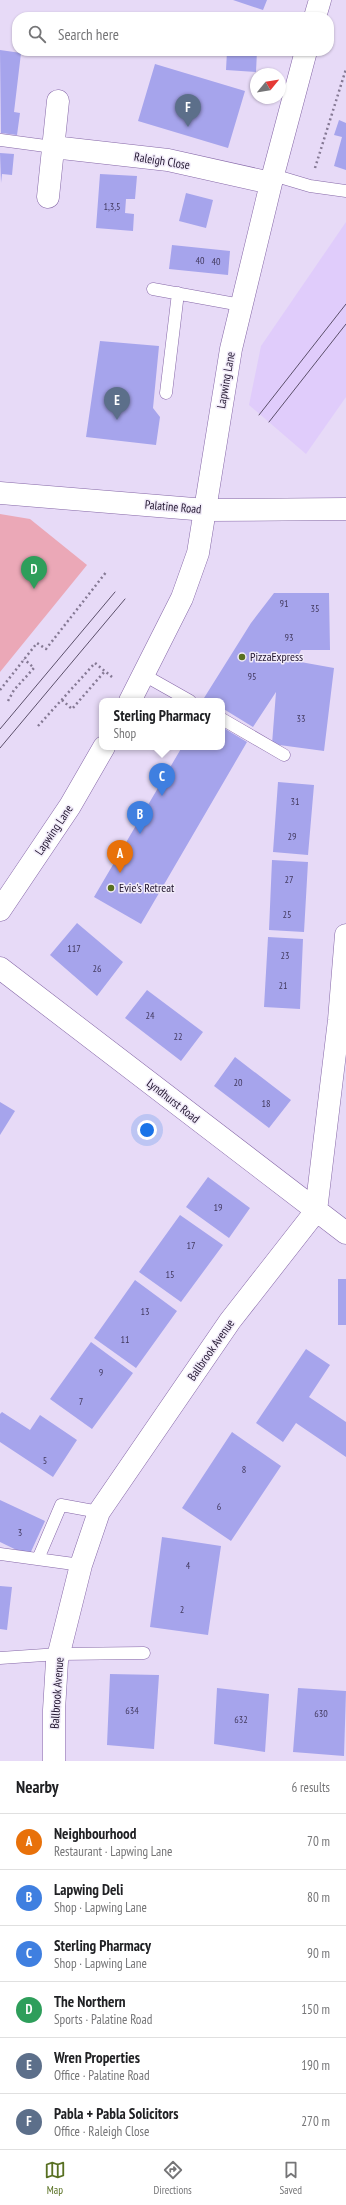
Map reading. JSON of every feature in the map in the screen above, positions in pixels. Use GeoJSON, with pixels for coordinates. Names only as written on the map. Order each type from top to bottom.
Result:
{"type":"FeatureCollection","features":[{"type":"Feature","properties":{"kind":"street"},"geometry":{"type":"LineString","coordinates":[[316,12],[320,0]]}},
{"type":"Feature","properties":{"kind":"street","name":"Lapwing Lane"},"geometry":{"type":"LineString","coordinates":[[132,698],[182,598],[198,554],[206,510],[218,420],[231,349],[272,179],[305,56]]}},
{"type":"Feature","properties":{"kind":"street"},"geometry":{"type":"LineString","coordinates":[[48,197],[58,101]]}},
{"type":"Feature","properties":{"kind":"street","name":"Raleigh Close"},"geometry":{"type":"LineString","coordinates":[[53,147],[168,160],[272,179]]}},
{"type":"Feature","properties":{"kind":"street","name":"Palatine Road"},"geometry":{"type":"LineString","coordinates":[[0,493],[206,510],[346,508]]}},
{"type":"Feature","properties":{"kind":"street","name":"Lapwing Lane"},"geometry":{"type":"LineString","coordinates":[[0,910],[70,806],[102,750]]}},
{"type":"Feature","properties":{"kind":"street"},"geometry":{"type":"LineString","coordinates":[[316,1211],[342,1020],[346,935]]}},
{"type":"Feature","properties":{"kind":"street","name":"Lyndhurst Road"},"geometry":{"type":"LineString","coordinates":[[0,968],[346,1233]]}},
{"type":"Feature","properties":{"kind":"street","name":"Ballbrook Avenue"},"geometry":{"type":"LineString","coordinates":[[54,1761],[54,1710],[59,1654],[81,1565],[99,1512],[230,1321],[316,1211]]}},
{"type":"Feature","properties":{"kind":"lane"},"geometry":{"type":"LineString","coordinates":[[1,140],[53,147]]}},
{"type":"Feature","properties":{"kind":"lane"},"geometry":{"type":"LineString","coordinates":[[272,179],[346,191]]}},
{"type":"Feature","properties":{"kind":"lane"},"geometry":{"type":"LineString","coordinates":[[153,289],[241,305]]}},
{"type":"Feature","properties":{"kind":"lane"},"geometry":{"type":"LineString","coordinates":[[166,393],[178,293]]}},
{"type":"Feature","properties":{"kind":"lane"},"geometry":{"type":"LineString","coordinates":[[144,675],[185,698]]}},
{"type":"Feature","properties":{"kind":"lane"},"geometry":{"type":"LineString","coordinates":[[225,721],[284,755]]}},
{"type":"Feature","properties":{"kind":"lane"},"geometry":{"type":"LineString","coordinates":[[38,1559],[61,1505],[99,1512]]}},
{"type":"Feature","properties":{"kind":"lane"},"geometry":{"type":"LineString","coordinates":[[0,1554],[81,1565]]}},
{"type":"Feature","properties":{"kind":"lane"},"geometry":{"type":"LineString","coordinates":[[0,1658],[59,1654],[144,1653]]}},
{"type":"Feature","properties":{"kind":"path"},"geometry":{"type":"LineString","coordinates":[[310,186],[346,69]]}},
{"type":"Feature","properties":{"kind":"path"},"geometry":{"type":"LineString","coordinates":[[0,690],[37,643],[46,649],[107,571]]}},
{"type":"Feature","properties":{"kind":"path"},"geometry":{"type":"LineString","coordinates":[[8,701],[14,690],[34,668],[24,659]]}},
{"type":"Feature","properties":{"kind":"path"},"geometry":{"type":"LineString","coordinates":[[38,726],[95,663],[112,677]]}},
{"type":"Feature","properties":{"kind":"path"},"geometry":{"type":"LineString","coordinates":[[62,700],[72,709],[105,671]]}},
{"type":"Feature","properties":{"kind":"shaded area"},"geometry":{"type":"Polygon","coordinates":[[[346,222],[346,397],[306,454],[249,405],[261,346],[346,222]]]}},
{"type":"Feature","properties":{"kind":"shaded area"},"geometry":{"type":"Polygon","coordinates":[[[0,514],[30,519],[87,565],[0,672],[0,514]]]}},
{"type":"Feature","properties":{"kind":"building"},"geometry":{"type":"Polygon","coordinates":[[[233,0],[267,0],[263,10],[233,0]]]}},
{"type":"Feature","properties":{"kind":"building"},"geometry":{"type":"Polygon","coordinates":[[[0,50],[12,52],[12,56],[21,56],[14,112],[20,113],[17,135],[1,133],[1,137],[0,50]]]}},
{"type":"Feature","properties":{"kind":"building"},"geometry":{"type":"Polygon","coordinates":[[[227,56],[257,56],[256,68],[250,68],[250,72],[226,70],[227,56]]]}},
{"type":"Feature","properties":{"kind":"building"},"geometry":{"type":"Polygon","coordinates":[[[155,64],[245,91],[228,148],[138,121],[155,64]]]}},
{"type":"Feature","properties":{"kind":"building"},"geometry":{"type":"Polygon","coordinates":[[[339,120],[346,123],[346,170],[334,166],[342,137],[334,135],[339,120]]]}},
{"type":"Feature","properties":{"kind":"building"},"geometry":{"type":"Polygon","coordinates":[[[0,153],[14,154],[12,175],[2,174],[1,183],[0,153]]]}},
{"type":"Feature","properties":{"kind":"building"},"geometry":{"type":"Polygon","coordinates":[[[100,174],[137,176],[135,199],[126,199],[125,213],[134,214],[133,231],[96,228],[100,174]]]}},
{"type":"Feature","properties":{"kind":"building"},"geometry":{"type":"Polygon","coordinates":[[[186,193],[213,200],[206,228],[179,221],[186,193]]]}},
{"type":"Feature","properties":{"kind":"building"},"geometry":{"type":"Polygon","coordinates":[[[172,245],[230,251],[228,275],[169,269],[172,245]]]}},
{"type":"Feature","properties":{"kind":"building"},"geometry":{"type":"Polygon","coordinates":[[[100,341],[159,346],[153,408],[160,417],[156,445],[86,437],[100,341]]]}},
{"type":"Feature","properties":{"kind":"building"},"geometry":{"type":"Polygon","coordinates":[[[274,593],[329,593],[330,650],[301,650],[295,661],[334,668],[324,751],[272,744],[276,692],[253,727],[225,710],[225,698],[204,698],[251,623],[274,593]]]}},
{"type":"Feature","properties":{"kind":"building"},"geometry":{"type":"Polygon","coordinates":[[[225,729],[247,742],[141,924],[94,897],[180,750],[225,750],[225,729]]]}},
{"type":"Feature","properties":{"kind":"building"},"geometry":{"type":"Polygon","coordinates":[[[278,782],[314,785],[308,855],[273,852],[278,782]]]}},
{"type":"Feature","properties":{"kind":"building"},"geometry":{"type":"Polygon","coordinates":[[[272,860],[308,862],[304,932],[269,930],[272,860]]]}},
{"type":"Feature","properties":{"kind":"building"},"geometry":{"type":"Polygon","coordinates":[[[77,923],[123,962],[97,996],[50,955],[77,923]]]}},
{"type":"Feature","properties":{"kind":"building"},"geometry":{"type":"Polygon","coordinates":[[[268,937],[303,939],[300,1009],[264,1007],[268,937]]]}},
{"type":"Feature","properties":{"kind":"building"},"geometry":{"type":"Polygon","coordinates":[[[147,990],[203,1032],[181,1061],[125,1018],[147,990]]]}},
{"type":"Feature","properties":{"kind":"building"},"geometry":{"type":"Polygon","coordinates":[[[235,1057],[291,1100],[269,1128],[214,1086],[235,1057]]]}},
{"type":"Feature","properties":{"kind":"building"},"geometry":{"type":"Polygon","coordinates":[[[0,1102],[15,1111],[0,1135],[0,1102]]]}},
{"type":"Feature","properties":{"kind":"building"},"geometry":{"type":"Polygon","coordinates":[[[208,1177],[250,1208],[229,1238],[186,1207],[208,1177]]]}},
{"type":"Feature","properties":{"kind":"building"},"geometry":{"type":"Polygon","coordinates":[[[180,1215],[223,1245],[181,1302],[139,1272],[180,1215]]]}},
{"type":"Feature","properties":{"kind":"building"},"geometry":{"type":"Polygon","coordinates":[[[338,1279],[346,1279],[346,1325],[338,1325],[338,1279]]]}},
{"type":"Feature","properties":{"kind":"building"},"geometry":{"type":"Polygon","coordinates":[[[135,1280],[177,1311],[136,1368],[94,1338],[135,1280]]]}},
{"type":"Feature","properties":{"kind":"building"},"geometry":{"type":"Polygon","coordinates":[[[91,1342],[133,1373],[92,1429],[50,1399],[91,1342]]]}},
{"type":"Feature","properties":{"kind":"building"},"geometry":{"type":"Polygon","coordinates":[[[306,1349],[330,1365],[309,1397],[346,1422],[346,1457],[296,1423],[283,1442],[256,1423],[306,1349]]]}},
{"type":"Feature","properties":{"kind":"building"},"geometry":{"type":"Polygon","coordinates":[[[2,1412],[30,1430],[40,1415],[77,1440],[53,1477],[0,1442],[0,1414],[2,1412]]]}},
{"type":"Feature","properties":{"kind":"building"},"geometry":{"type":"Polygon","coordinates":[[[232,1432],[281,1466],[231,1541],[182,1508],[232,1432]]]}},
{"type":"Feature","properties":{"kind":"building"},"geometry":{"type":"Polygon","coordinates":[[[0,1500],[45,1521],[29,1556],[0,1542],[0,1500]]]}},
{"type":"Feature","properties":{"kind":"building"},"geometry":{"type":"Polygon","coordinates":[[[162,1537],[221,1546],[208,1635],[150,1627],[162,1537]]]}},
{"type":"Feature","properties":{"kind":"building"},"geometry":{"type":"Polygon","coordinates":[[[0,1586],[12,1587],[7,1630],[0,1629],[0,1586]]]}},
{"type":"Feature","properties":{"kind":"building"},"geometry":{"type":"Polygon","coordinates":[[[110,1674],[159,1675],[154,1749],[107,1745],[110,1674]]]}},
{"type":"Feature","properties":{"kind":"building"},"geometry":{"type":"Polygon","coordinates":[[[217,1688],[269,1694],[265,1752],[214,1744],[217,1688]]]}},
{"type":"Feature","properties":{"kind":"building"},"geometry":{"type":"Polygon","coordinates":[[[298,1688],[346,1691],[344,1756],[293,1752],[298,1688]]]}},
{"type":"Feature","properties":{"kind":"tram line"},"geometry":{"type":"LineString","coordinates":[[259,415],[346,304]]}},
{"type":"Feature","properties":{"kind":"tram line"},"geometry":{"type":"LineString","coordinates":[[269,422],[346,324]]}},
{"type":"Feature","properties":{"kind":"tram line"},"geometry":{"type":"LineString","coordinates":[[0,729],[115,592]]}},
{"type":"Feature","properties":{"kind":"tram line"},"geometry":{"type":"LineString","coordinates":[[0,748],[125,599]]}},
{"type":"Feature","properties":{"kind":"place","name":"Pabla + Pabla Solicitors"},"geometry":{"type":"Point","coordinates":[188,127]}},
{"type":"Feature","properties":{"kind":"place","name":"Wren Properties"},"geometry":{"type":"Point","coordinates":[117,420]}},
{"type":"Feature","properties":{"kind":"place","name":"The Northern"},"geometry":{"type":"Point","coordinates":[34,589]}},
{"type":"Feature","properties":{"kind":"place","name":"PizzaExpress"},"geometry":{"type":"Point","coordinates":[242,657]}},
{"type":"Feature","properties":{"kind":"place","name":"Sterling Pharmacy"},"geometry":{"type":"Point","coordinates":[162,796]}},
{"type":"Feature","properties":{"kind":"place","name":"Lapwing Deli"},"geometry":{"type":"Point","coordinates":[140,834]}},
{"type":"Feature","properties":{"kind":"place","name":"Neighbourhood"},"geometry":{"type":"Point","coordinates":[120,873]}},
{"type":"Feature","properties":{"kind":"place","name":"Evie's Retreat"},"geometry":{"type":"Point","coordinates":[111,888]}}]}
